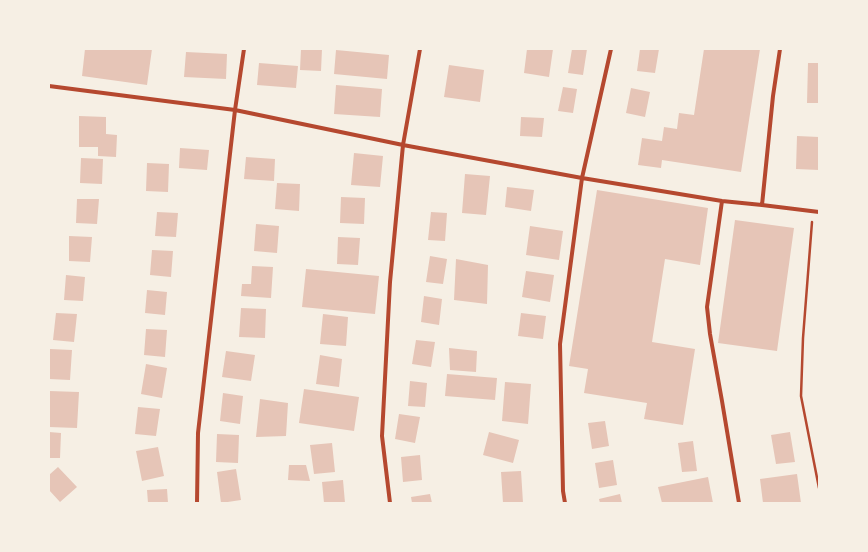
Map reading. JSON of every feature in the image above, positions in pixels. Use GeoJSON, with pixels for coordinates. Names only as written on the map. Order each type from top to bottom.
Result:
{"type":"FeatureCollection","features":[{"type":"Feature","properties":{"kind":"street"},"geometry":{"type":"LineString","coordinates":[[197,503],[198,433],[244,49]]}},
{"type":"Feature","properties":{"kind":"street"},"geometry":{"type":"LineString","coordinates":[[390,503],[382,436],[390,282],[403,145],[420,49]]}},
{"type":"Feature","properties":{"kind":"street"},"geometry":{"type":"LineString","coordinates":[[565,503],[563,491],[560,344],[582,178],[611,49]]}},
{"type":"Feature","properties":{"kind":"street"},"geometry":{"type":"LineString","coordinates":[[762,205],[773,96],[780,49]]}},
{"type":"Feature","properties":{"kind":"street"},"geometry":{"type":"LineString","coordinates":[[49,86],[236,110],[403,145],[582,178],[722,201],[819,212]]}},
{"type":"Feature","properties":{"kind":"street"},"geometry":{"type":"LineString","coordinates":[[722,201],[707,306],[710,334],[739,503]]}},
{"type":"Feature","properties":{"kind":"path"},"geometry":{"type":"LineString","coordinates":[[812,212],[803,338],[801,396],[819,488]]}},
{"type":"Feature","properties":{"kind":"building"},"geometry":{"type":"Polygon","coordinates":[[[85,49],[152,49],[147,85],[82,76],[85,49]]]}},
{"type":"Feature","properties":{"kind":"building"},"geometry":{"type":"Polygon","coordinates":[[[301,49],[322,49],[321,71],[300,70],[301,49]]]}},
{"type":"Feature","properties":{"kind":"building"},"geometry":{"type":"Polygon","coordinates":[[[527,49],[553,49],[549,77],[524,73],[527,49]]]}},
{"type":"Feature","properties":{"kind":"building"},"geometry":{"type":"Polygon","coordinates":[[[572,49],[587,49],[583,75],[568,73],[572,49]]]}},
{"type":"Feature","properties":{"kind":"building"},"geometry":{"type":"Polygon","coordinates":[[[640,49],[659,49],[655,73],[637,71],[640,49]]]}},
{"type":"Feature","properties":{"kind":"building"},"geometry":{"type":"Polygon","coordinates":[[[704,49],[760,49],[741,172],[662,160],[661,168],[638,165],[642,138],[662,141],[664,127],[677,129],[679,113],[694,115],[704,49]]]}},
{"type":"Feature","properties":{"kind":"building"},"geometry":{"type":"Polygon","coordinates":[[[336,50],[389,55],[387,79],[334,74],[336,50]]]}},
{"type":"Feature","properties":{"kind":"building"},"geometry":{"type":"Polygon","coordinates":[[[186,52],[227,54],[226,79],[184,77],[186,52]]]}},
{"type":"Feature","properties":{"kind":"building"},"geometry":{"type":"Polygon","coordinates":[[[259,63],[298,66],[296,88],[257,85],[259,63]]]}},
{"type":"Feature","properties":{"kind":"building"},"geometry":{"type":"Polygon","coordinates":[[[808,63],[819,63],[819,103],[807,103],[808,63]]]}},
{"type":"Feature","properties":{"kind":"building"},"geometry":{"type":"Polygon","coordinates":[[[449,65],[484,70],[480,102],[444,97],[449,65]]]}},
{"type":"Feature","properties":{"kind":"building"},"geometry":{"type":"Polygon","coordinates":[[[336,85],[382,89],[380,117],[334,114],[336,85]]]}},
{"type":"Feature","properties":{"kind":"building"},"geometry":{"type":"Polygon","coordinates":[[[563,87],[577,89],[573,113],[558,111],[563,87]]]}},
{"type":"Feature","properties":{"kind":"building"},"geometry":{"type":"Polygon","coordinates":[[[631,88],[650,92],[645,117],[626,113],[631,88]]]}},
{"type":"Feature","properties":{"kind":"building"},"geometry":{"type":"Polygon","coordinates":[[[79,116],[106,117],[106,134],[117,135],[116,157],[98,156],[98,147],[79,147],[79,116]]]}},
{"type":"Feature","properties":{"kind":"building"},"geometry":{"type":"Polygon","coordinates":[[[521,117],[544,118],[542,137],[520,136],[521,117]]]}},
{"type":"Feature","properties":{"kind":"building"},"geometry":{"type":"Polygon","coordinates":[[[797,136],[819,137],[819,170],[796,169],[797,136]]]}},
{"type":"Feature","properties":{"kind":"building"},"geometry":{"type":"Polygon","coordinates":[[[180,148],[209,150],[207,170],[179,168],[180,148]]]}},
{"type":"Feature","properties":{"kind":"building"},"geometry":{"type":"Polygon","coordinates":[[[354,153],[383,156],[380,187],[351,185],[354,153]]]}},
{"type":"Feature","properties":{"kind":"building"},"geometry":{"type":"Polygon","coordinates":[[[246,157],[275,159],[274,181],[244,179],[246,157]]]}},
{"type":"Feature","properties":{"kind":"building"},"geometry":{"type":"Polygon","coordinates":[[[81,158],[103,159],[102,184],[80,183],[81,158]]]}},
{"type":"Feature","properties":{"kind":"building"},"geometry":{"type":"Polygon","coordinates":[[[147,163],[169,164],[168,192],[146,191],[147,163]]]}},
{"type":"Feature","properties":{"kind":"building"},"geometry":{"type":"Polygon","coordinates":[[[465,174],[490,176],[486,215],[462,213],[465,174]]]}},
{"type":"Feature","properties":{"kind":"building"},"geometry":{"type":"Polygon","coordinates":[[[277,183],[300,184],[299,211],[275,209],[277,183]]]}},
{"type":"Feature","properties":{"kind":"building"},"geometry":{"type":"Polygon","coordinates":[[[507,187],[534,190],[531,211],[505,207],[507,187]]]}},
{"type":"Feature","properties":{"kind":"building"},"geometry":{"type":"Polygon","coordinates":[[[597,190],[708,208],[700,265],[665,259],[652,342],[695,349],[683,425],[644,419],[647,403],[584,393],[588,369],[569,366],[597,190]]]}},
{"type":"Feature","properties":{"kind":"building"},"geometry":{"type":"Polygon","coordinates":[[[341,197],[365,198],[364,224],[340,223],[341,197]]]}},
{"type":"Feature","properties":{"kind":"building"},"geometry":{"type":"Polygon","coordinates":[[[77,199],[99,199],[97,224],[76,223],[77,199]]]}},
{"type":"Feature","properties":{"kind":"building"},"geometry":{"type":"Polygon","coordinates":[[[157,212],[178,213],[176,237],[155,236],[157,212]]]}},
{"type":"Feature","properties":{"kind":"building"},"geometry":{"type":"Polygon","coordinates":[[[431,212],[447,213],[445,241],[428,240],[431,212]]]}},
{"type":"Feature","properties":{"kind":"building"},"geometry":{"type":"Polygon","coordinates":[[[735,220],[794,228],[777,351],[718,343],[735,220]]]}},
{"type":"Feature","properties":{"kind":"building"},"geometry":{"type":"Polygon","coordinates":[[[256,224],[279,226],[277,253],[254,251],[256,224]]]}},
{"type":"Feature","properties":{"kind":"building"},"geometry":{"type":"Polygon","coordinates":[[[530,226],[563,231],[559,260],[526,255],[530,226]]]}},
{"type":"Feature","properties":{"kind":"building"},"geometry":{"type":"Polygon","coordinates":[[[69,236],[92,237],[90,262],[69,261],[69,236]]]}},
{"type":"Feature","properties":{"kind":"building"},"geometry":{"type":"Polygon","coordinates":[[[338,237],[360,238],[358,265],[337,264],[338,237]]]}},
{"type":"Feature","properties":{"kind":"building"},"geometry":{"type":"Polygon","coordinates":[[[152,250],[173,251],[171,277],[150,275],[152,250]]]}},
{"type":"Feature","properties":{"kind":"building"},"geometry":{"type":"Polygon","coordinates":[[[430,256],[447,259],[443,284],[426,282],[430,256]]]}},
{"type":"Feature","properties":{"kind":"building"},"geometry":{"type":"Polygon","coordinates":[[[456,259],[488,265],[487,304],[454,300],[456,259]]]}},
{"type":"Feature","properties":{"kind":"building"},"geometry":{"type":"Polygon","coordinates":[[[252,266],[273,267],[271,298],[241,296],[242,284],[251,284],[252,266]]]}},
{"type":"Feature","properties":{"kind":"building"},"geometry":{"type":"Polygon","coordinates":[[[306,269],[379,276],[375,314],[302,307],[306,269]]]}},
{"type":"Feature","properties":{"kind":"building"},"geometry":{"type":"Polygon","coordinates":[[[526,271],[554,275],[550,302],[522,297],[526,271]]]}},
{"type":"Feature","properties":{"kind":"building"},"geometry":{"type":"Polygon","coordinates":[[[66,275],[85,277],[83,301],[64,300],[66,275]]]}},
{"type":"Feature","properties":{"kind":"building"},"geometry":{"type":"Polygon","coordinates":[[[147,290],[167,292],[165,315],[145,313],[147,290]]]}},
{"type":"Feature","properties":{"kind":"building"},"geometry":{"type":"Polygon","coordinates":[[[424,296],[442,299],[439,325],[421,322],[424,296]]]}},
{"type":"Feature","properties":{"kind":"building"},"geometry":{"type":"Polygon","coordinates":[[[241,308],[266,309],[265,338],[239,337],[241,308]]]}},
{"type":"Feature","properties":{"kind":"building"},"geometry":{"type":"Polygon","coordinates":[[[56,313],[77,314],[74,342],[53,340],[56,313]]]}},
{"type":"Feature","properties":{"kind":"building"},"geometry":{"type":"Polygon","coordinates":[[[521,313],[546,316],[543,339],[518,336],[521,313]]]}},
{"type":"Feature","properties":{"kind":"building"},"geometry":{"type":"Polygon","coordinates":[[[323,314],[348,317],[346,346],[320,344],[323,314]]]}},
{"type":"Feature","properties":{"kind":"building"},"geometry":{"type":"Polygon","coordinates":[[[146,329],[167,330],[165,357],[144,355],[146,329]]]}},
{"type":"Feature","properties":{"kind":"building"},"geometry":{"type":"Polygon","coordinates":[[[416,340],[435,342],[431,367],[412,364],[416,340]]]}},
{"type":"Feature","properties":{"kind":"building"},"geometry":{"type":"Polygon","coordinates":[[[449,348],[477,351],[476,372],[450,370],[449,348]]]}},
{"type":"Feature","properties":{"kind":"building"},"geometry":{"type":"Polygon","coordinates":[[[50,349],[72,350],[70,380],[49,379],[50,349]]]}},
{"type":"Feature","properties":{"kind":"building"},"geometry":{"type":"Polygon","coordinates":[[[226,351],[255,355],[251,381],[222,377],[226,351]]]}},
{"type":"Feature","properties":{"kind":"building"},"geometry":{"type":"Polygon","coordinates":[[[320,355],[342,359],[339,387],[316,384],[320,355]]]}},
{"type":"Feature","properties":{"kind":"building"},"geometry":{"type":"Polygon","coordinates":[[[146,364],[167,368],[162,398],[141,394],[146,364]]]}},
{"type":"Feature","properties":{"kind":"building"},"geometry":{"type":"Polygon","coordinates":[[[447,374],[497,378],[495,400],[445,396],[447,374]]]}},
{"type":"Feature","properties":{"kind":"building"},"geometry":{"type":"Polygon","coordinates":[[[410,381],[427,383],[425,407],[408,406],[410,381]]]}},
{"type":"Feature","properties":{"kind":"building"},"geometry":{"type":"Polygon","coordinates":[[[505,382],[531,384],[528,424],[502,421],[505,382]]]}},
{"type":"Feature","properties":{"kind":"building"},"geometry":{"type":"Polygon","coordinates":[[[304,389],[359,397],[354,431],[299,423],[304,389]]]}},
{"type":"Feature","properties":{"kind":"building"},"geometry":{"type":"Polygon","coordinates":[[[49,391],[79,392],[77,428],[49,427],[49,391]]]}},
{"type":"Feature","properties":{"kind":"building"},"geometry":{"type":"Polygon","coordinates":[[[223,393],[243,396],[240,424],[220,421],[223,393]]]}},
{"type":"Feature","properties":{"kind":"building"},"geometry":{"type":"Polygon","coordinates":[[[260,399],[288,403],[286,436],[256,437],[260,399]]]}},
{"type":"Feature","properties":{"kind":"building"},"geometry":{"type":"Polygon","coordinates":[[[138,407],[160,409],[156,436],[135,434],[138,407]]]}},
{"type":"Feature","properties":{"kind":"building"},"geometry":{"type":"Polygon","coordinates":[[[399,414],[420,417],[415,443],[395,439],[399,414]]]}},
{"type":"Feature","properties":{"kind":"building"},"geometry":{"type":"Polygon","coordinates":[[[605,421],[609,446],[592,449],[588,423],[605,421]]]}},
{"type":"Feature","properties":{"kind":"building"},"geometry":{"type":"Polygon","coordinates":[[[49,432],[61,433],[60,458],[49,458],[49,432]]]}},
{"type":"Feature","properties":{"kind":"building"},"geometry":{"type":"Polygon","coordinates":[[[489,432],[519,440],[513,463],[483,455],[489,432]]]}},
{"type":"Feature","properties":{"kind":"building"},"geometry":{"type":"Polygon","coordinates":[[[790,432],[795,462],[776,464],[771,435],[790,432]]]}},
{"type":"Feature","properties":{"kind":"building"},"geometry":{"type":"Polygon","coordinates":[[[217,434],[239,435],[238,463],[216,462],[217,434]]]}},
{"type":"Feature","properties":{"kind":"building"},"geometry":{"type":"Polygon","coordinates":[[[693,441],[697,471],[682,472],[678,443],[693,441]]]}},
{"type":"Feature","properties":{"kind":"building"},"geometry":{"type":"Polygon","coordinates":[[[332,443],[335,472],[314,474],[310,445],[332,443]]]}},
{"type":"Feature","properties":{"kind":"building"},"geometry":{"type":"Polygon","coordinates":[[[158,447],[164,476],[142,481],[136,451],[158,447]]]}},
{"type":"Feature","properties":{"kind":"building"},"geometry":{"type":"Polygon","coordinates":[[[420,455],[422,480],[403,482],[401,457],[420,455]]]}},
{"type":"Feature","properties":{"kind":"building"},"geometry":{"type":"Polygon","coordinates":[[[613,460],[617,485],[599,488],[595,463],[613,460]]]}},
{"type":"Feature","properties":{"kind":"building"},"geometry":{"type":"Polygon","coordinates":[[[289,465],[306,465],[310,481],[288,480],[289,465]]]}},
{"type":"Feature","properties":{"kind":"building"},"geometry":{"type":"Polygon","coordinates":[[[58,467],[77,487],[60,502],[49,490],[49,475],[58,467]]]}},
{"type":"Feature","properties":{"kind":"building"},"geometry":{"type":"Polygon","coordinates":[[[236,469],[241,500],[221,503],[217,472],[236,469]]]}},
{"type":"Feature","properties":{"kind":"building"},"geometry":{"type":"Polygon","coordinates":[[[521,471],[523,503],[503,503],[501,472],[521,471]]]}},
{"type":"Feature","properties":{"kind":"building"},"geometry":{"type":"Polygon","coordinates":[[[797,474],[801,503],[763,503],[760,479],[797,474]]]}},
{"type":"Feature","properties":{"kind":"building"},"geometry":{"type":"Polygon","coordinates":[[[708,477],[713,503],[662,503],[658,487],[708,477]]]}},
{"type":"Feature","properties":{"kind":"building"},"geometry":{"type":"Polygon","coordinates":[[[343,480],[345,503],[324,503],[322,482],[343,480]]]}},
{"type":"Feature","properties":{"kind":"building"},"geometry":{"type":"Polygon","coordinates":[[[167,489],[168,503],[148,503],[147,490],[167,489]]]}},
{"type":"Feature","properties":{"kind":"building"},"geometry":{"type":"Polygon","coordinates":[[[430,494],[432,503],[412,503],[411,497],[430,494]]]}},
{"type":"Feature","properties":{"kind":"building"},"geometry":{"type":"Polygon","coordinates":[[[620,494],[622,503],[600,503],[599,499],[620,494]]]}}]}
